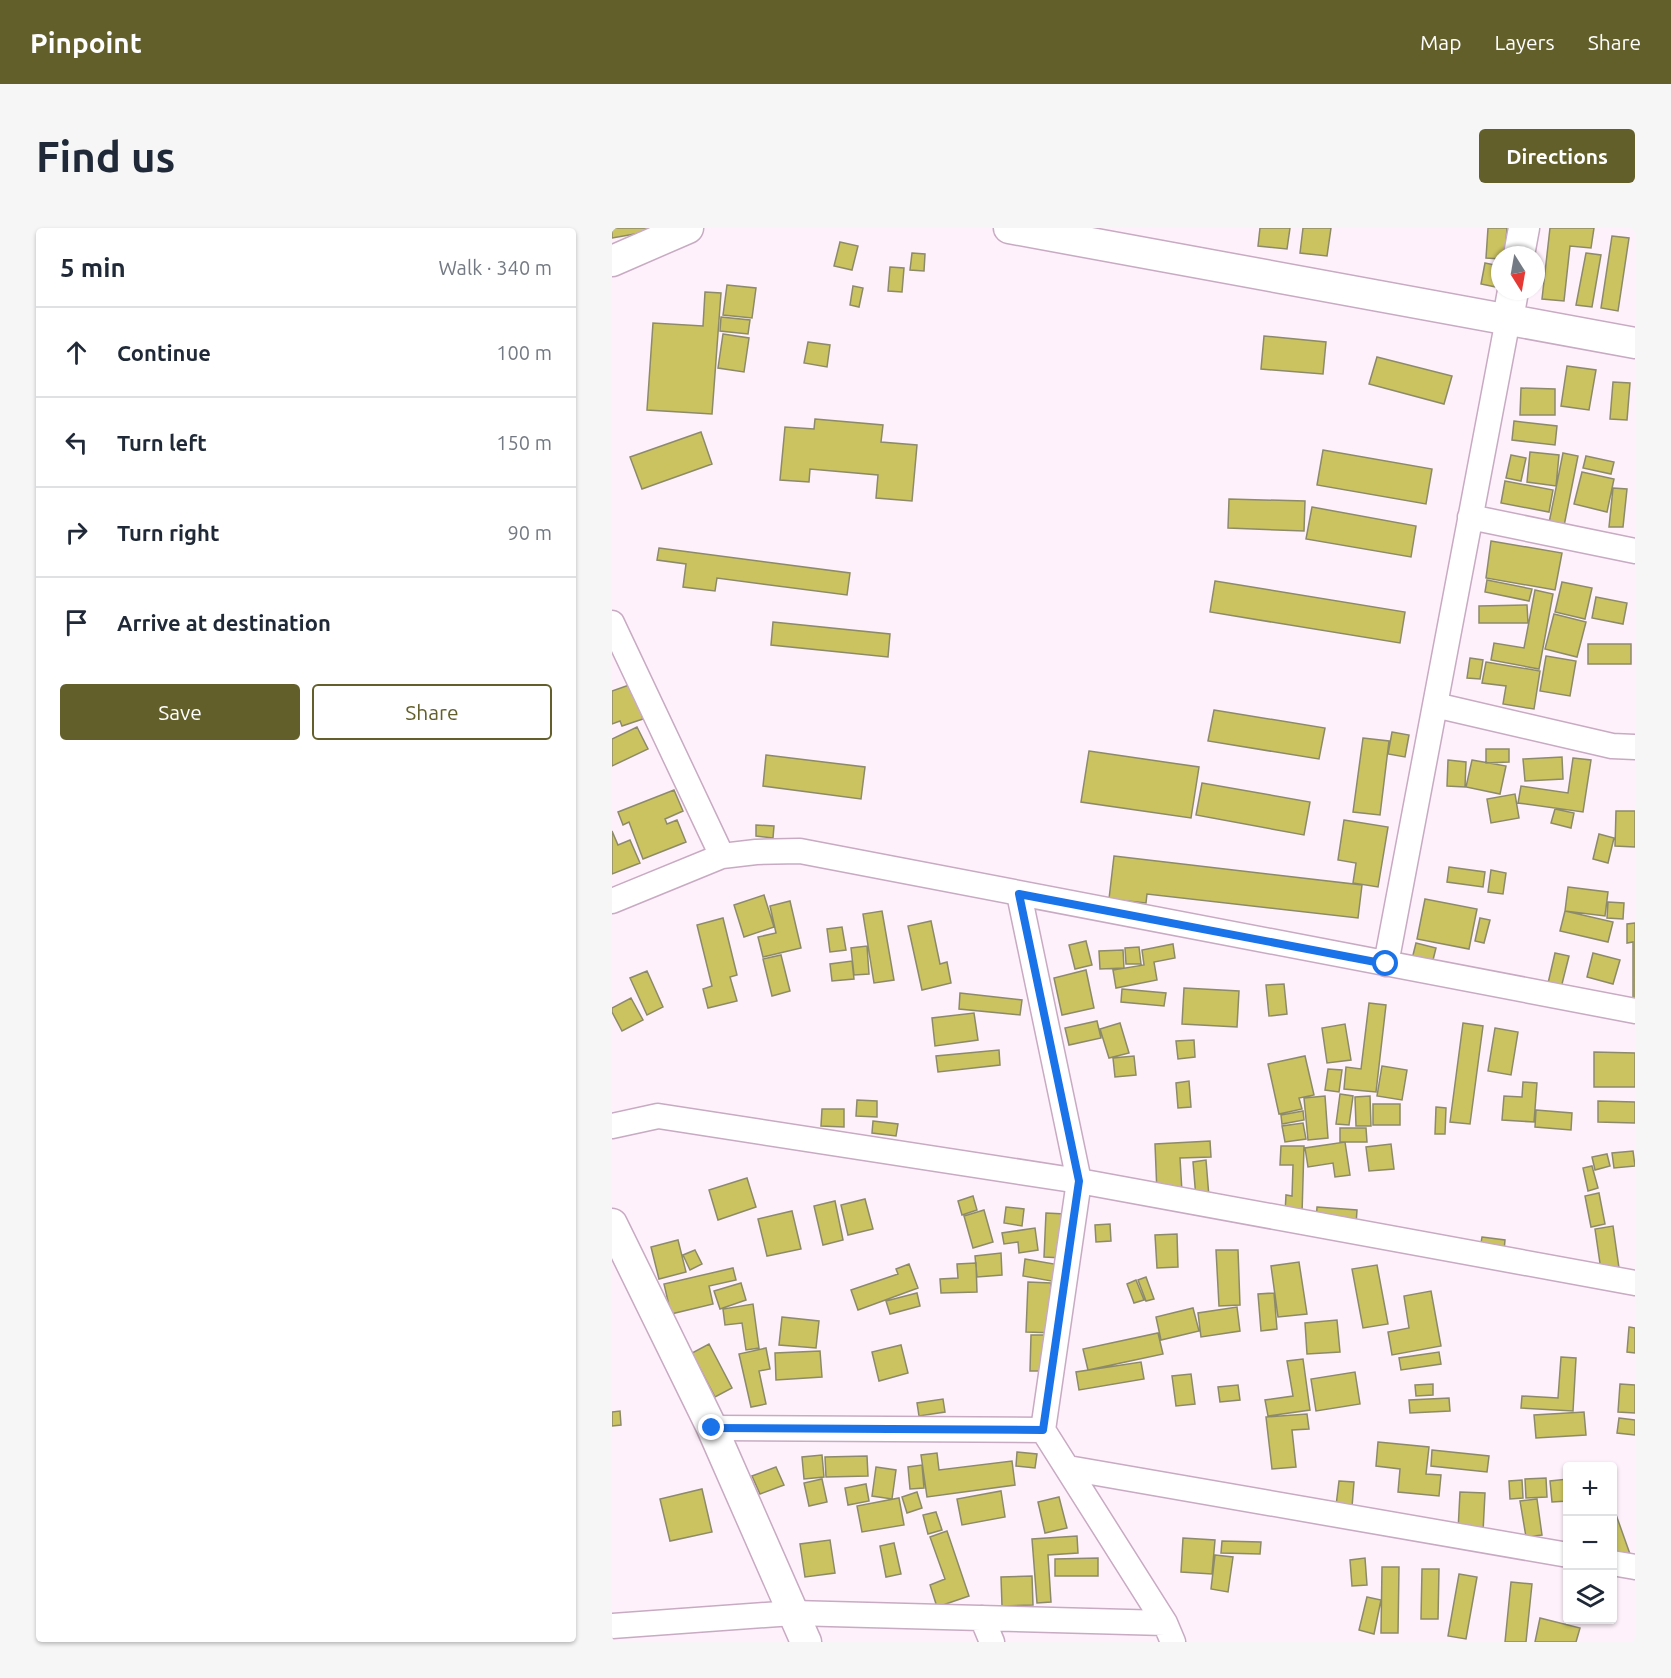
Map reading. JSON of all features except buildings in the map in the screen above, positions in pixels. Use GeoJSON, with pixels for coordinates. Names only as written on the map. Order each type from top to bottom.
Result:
{"type":"FeatureCollection","features":[{"type":"Feature","properties":{"kind":"street"},"geometry":{"type":"LineString","coordinates":[[612,261],[688,228]]}},
{"type":"Feature","properties":{"kind":"street"},"geometry":{"type":"LineString","coordinates":[[1009,228],[1095,236],[1510,305],[1635,343]]}},
{"type":"Feature","properties":{"kind":"street"},"geometry":{"type":"LineString","coordinates":[[1521,246],[1524,228]]}},
{"type":"Feature","properties":{"kind":"street"},"geometry":{"type":"LineString","coordinates":[[1386,964],[1510,305]]}},
{"type":"Feature","properties":{"kind":"street"},"geometry":{"type":"LineString","coordinates":[[1470,517],[1635,551]]}},
{"type":"Feature","properties":{"kind":"street"},"geometry":{"type":"LineString","coordinates":[[612,623],[722,856]]}},
{"type":"Feature","properties":{"kind":"street"},"geometry":{"type":"LineString","coordinates":[[1435,705],[1612,746],[1635,747]]}},
{"type":"Feature","properties":{"kind":"street"},"geometry":{"type":"LineString","coordinates":[[612,901],[722,856],[756,852],[800,851],[1635,1011]]}},
{"type":"Feature","properties":{"kind":"street"},"geometry":{"type":"LineString","coordinates":[[1019,894],[1079,1181],[1043,1430],[1169,1632]]}},
{"type":"Feature","properties":{"kind":"street"},"geometry":{"type":"LineString","coordinates":[[612,1126],[658,1116],[1079,1181],[1635,1283]]}},
{"type":"Feature","properties":{"kind":"street"},"geometry":{"type":"LineString","coordinates":[[612,1224],[712,1428],[806,1642]]}},
{"type":"Feature","properties":{"kind":"street"},"geometry":{"type":"LineString","coordinates":[[712,1428],[1043,1430]]}},
{"type":"Feature","properties":{"kind":"street"},"geometry":{"type":"LineString","coordinates":[[1068,1468],[1563,1554]]}},
{"type":"Feature","properties":{"kind":"street"},"geometry":{"type":"LineString","coordinates":[[1617,1564],[1635,1567]]}},
{"type":"Feature","properties":{"kind":"street"},"geometry":{"type":"LineString","coordinates":[[612,1626],[793,1613],[982,1618],[1169,1632]]}},
{"type":"Feature","properties":{"kind":"street"},"geometry":{"type":"LineString","coordinates":[[982,1618],[992,1642]]}},
{"type":"Feature","properties":{"kind":"route"},"geometry":{"type":"LineString","coordinates":[[712,1428],[1043,1430],[1079,1181],[1019,894],[1386,964]]}}]}
